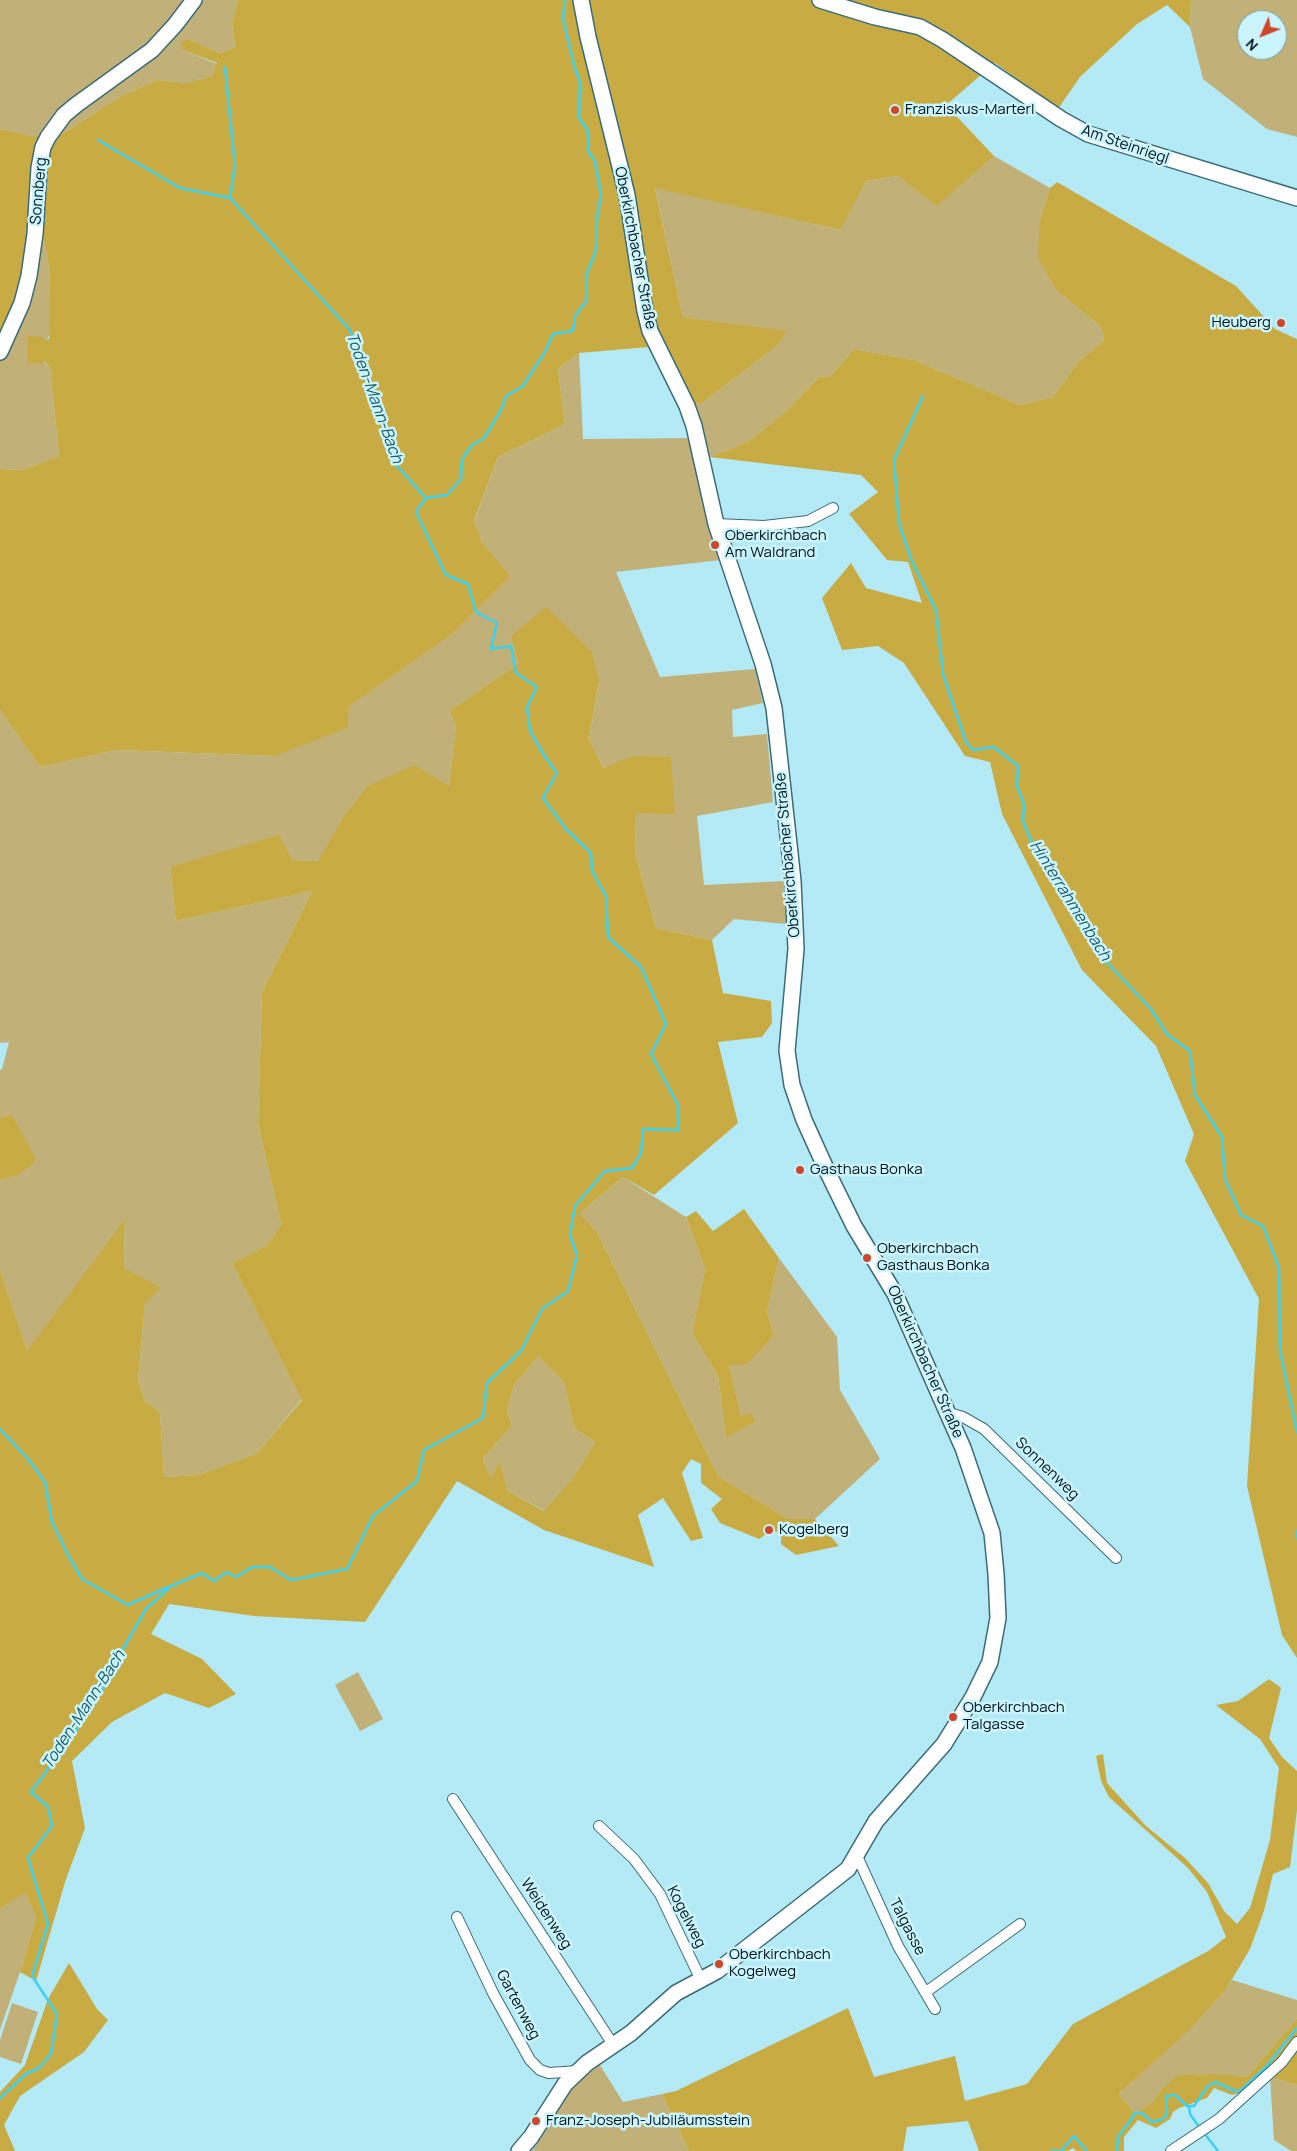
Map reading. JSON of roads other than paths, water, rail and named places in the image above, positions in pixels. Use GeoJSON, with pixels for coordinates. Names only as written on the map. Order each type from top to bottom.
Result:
{"type":"FeatureCollection","features":[{"type":"Feature","properties":{"kind":"street","name":"Sonnberg"},"geometry":{"type":"LineString","coordinates":[[0,352],[22,303],[29,276],[35,234],[39,168],[43,147],[48,137],[64,116],[76,105],[152,50],[175,25],[194,0]]}},
{"type":"Feature","properties":{"kind":"street","name":"Oberkirchbacher Straße"},"geometry":{"type":"LineString","coordinates":[[519,2151],[531,2137],[565,2084],[578,2071],[614,2046],[671,1997],[717,1971],[848,1869],[857,1856],[866,1835],[876,1821],[944,1744],[984,1676],[996,1637],[998,1596],[992,1533],[949,1413],[895,1294],[854,1226],[828,1173],[804,1120],[792,1086],[787,1040],[796,949],[794,881],[774,708],[763,664],[716,524],[694,426],[687,406],[650,331],[645,311],[627,195],[588,37],[581,0]]}},
{"type":"Feature","properties":{"kind":"street","name":"Am Steinriegl"},"geometry":{"type":"LineString","coordinates":[[820,0],[875,17],[920,27],[1061,119],[1088,134],[1297,198]]}},
{"type":"Feature","properties":{"kind":"street"},"geometry":{"type":"LineString","coordinates":[[716,524],[764,526],[808,521],[833,508]]}},
{"type":"Feature","properties":{"kind":"street","name":"Sonnenweg"},"geometry":{"type":"LineString","coordinates":[[949,1413],[964,1417],[984,1429],[1116,1558]]}},
{"type":"Feature","properties":{"kind":"street","name":"Weidenweg"},"geometry":{"type":"LineString","coordinates":[[453,1799],[614,2046]]}},
{"type":"Feature","properties":{"kind":"street","name":"Kogelweg"},"geometry":{"type":"LineString","coordinates":[[599,1826],[634,1859],[660,1894],[701,1980]]}},
{"type":"Feature","properties":{"kind":"street","name":"Talgasse"},"geometry":{"type":"LineString","coordinates":[[857,1856],[898,1946],[935,2009]]}},
{"type":"Feature","properties":{"kind":"street","name":"Gartenweg"},"geometry":{"type":"LineString","coordinates":[[457,1917],[494,1993],[530,2060],[540,2070],[550,2073],[578,2071]]}},
{"type":"Feature","properties":{"kind":"street"},"geometry":{"type":"LineString","coordinates":[[926,1992],[1020,1924]]}},
{"type":"Feature","properties":{"kind":"street"},"geometry":{"type":"LineString","coordinates":[[1172,2151],[1219,2119],[1282,2062],[1297,2042]]}},
{"type":"Feature","properties":{"kind":"waterway"},"geometry":{"type":"LineString","coordinates":[[426,498],[447,495],[461,479],[462,460],[471,446],[484,438],[501,410],[506,396],[522,387],[545,352],[553,334],[573,331],[575,316],[587,300],[586,276],[596,250],[597,217],[601,195],[595,161],[588,151],[588,131],[579,118],[580,82],[563,18],[565,0]]}},
{"type":"Feature","properties":{"kind":"waterway","name":"Toden-Mann-Bach"},"geometry":{"type":"LineString","coordinates":[[0,2098],[26,2074],[39,2068],[51,2054],[57,2014],[32,1976],[48,1924],[28,1858],[52,1826],[48,1807],[31,1792],[80,1725],[106,1683],[146,1609],[171,1586],[202,1573],[214,1581],[227,1572],[236,1577],[252,1567],[270,1567],[291,1580],[347,1569],[373,1516],[417,1481],[424,1450],[483,1418],[487,1383],[521,1351],[542,1309],[568,1291],[577,1255],[570,1235],[575,1206],[605,1171],[632,1168],[641,1153],[643,1129],[678,1130],[678,1105],[651,1054],[666,1024],[641,967],[608,937],[606,896],[592,871],[591,853],[566,829],[543,798],[557,773],[530,731],[527,707],[537,687],[516,673],[511,646],[491,649],[497,623],[476,612],[468,584],[446,575],[416,512],[426,498],[396,465],[350,330],[230,198],[235,166],[225,67]]}},
{"type":"Feature","properties":{"kind":"waterway"},"geometry":{"type":"LineString","coordinates":[[98,140],[180,188],[230,198]]}},
{"type":"Feature","properties":{"kind":"waterway","name":"Hinterrahmenbach"},"geometry":{"type":"LineString","coordinates":[[923,396],[894,460],[899,523],[911,559],[936,610],[943,674],[966,742],[973,750],[994,747],[1018,766],[1017,786],[1024,804],[1023,821],[1035,850],[1049,865],[1064,898],[1094,935],[1100,955],[1151,1009],[1167,1034],[1190,1051],[1195,1095],[1222,1137],[1225,1179],[1241,1215],[1263,1226],[1279,1268],[1280,1350],[1297,1432]]}},
{"type":"Feature","properties":{"kind":"waterway"},"geometry":{"type":"LineString","coordinates":[[0,1429],[28,1459],[45,1482],[52,1522],[82,1579],[128,1605],[168,1587]]}},
{"type":"Feature","properties":{"kind":"waterway","name":"Hinterrahmenbach"},"geometry":{"type":"LineString","coordinates":[[1297,1531],[1297,1538]]}},
{"type":"Feature","properties":{"kind":"waterway"},"geometry":{"type":"LineString","coordinates":[[1117,2151],[1118,2137],[1134,2113],[1142,2113],[1152,2122],[1163,2119],[1167,2114],[1166,2096],[1175,2095],[1187,2106],[1194,2106],[1207,2087],[1215,2082],[1235,2091],[1240,2091],[1265,2068],[1297,2028]]}},
{"type":"Feature","properties":{"kind":"waterway"},"geometry":{"type":"LineString","coordinates":[[1189,2106],[1190,2114],[1200,2128]]}},
{"type":"Feature","properties":{"kind":"waterway"},"geometry":{"type":"LineString","coordinates":[[1204,2133],[1218,2151]]}},
{"type":"Feature","properties":{"kind":"waterway"},"geometry":{"type":"LineString","coordinates":[[1050,2151],[1061,2151],[1074,2136],[1087,2151]]}},
{"type":"Feature","properties":{"kind":"place","name":"Franziskus-Marterl"},"geometry":{"type":"Point","coordinates":[895,110]}},
{"type":"Feature","properties":{"kind":"place","name":"Heuberg"},"geometry":{"type":"Point","coordinates":[1281,323]}},
{"type":"Feature","properties":{"kind":"place","name":"Oberkirchbach Am Waldrand"},"geometry":{"type":"Point","coordinates":[715,545]}},
{"type":"Feature","properties":{"kind":"place","name":"Gasthaus Bonka"},"geometry":{"type":"Point","coordinates":[800,1170]}},
{"type":"Feature","properties":{"kind":"place","name":"Oberkirchbach Gasthaus Bonka"},"geometry":{"type":"Point","coordinates":[867,1258]}},
{"type":"Feature","properties":{"kind":"place","name":"Kogelberg"},"geometry":{"type":"Point","coordinates":[769,1530]}},
{"type":"Feature","properties":{"kind":"place","name":"Oberkirchbach Talgasse"},"geometry":{"type":"Point","coordinates":[953,1717]}},
{"type":"Feature","properties":{"kind":"place","name":"Oberkirchbach Kogelweg"},"geometry":{"type":"Point","coordinates":[719,1964]}},
{"type":"Feature","properties":{"kind":"place","name":"Franz-Joseph-Jubiläumsstein"},"geometry":{"type":"Point","coordinates":[536,2121]}}]}
